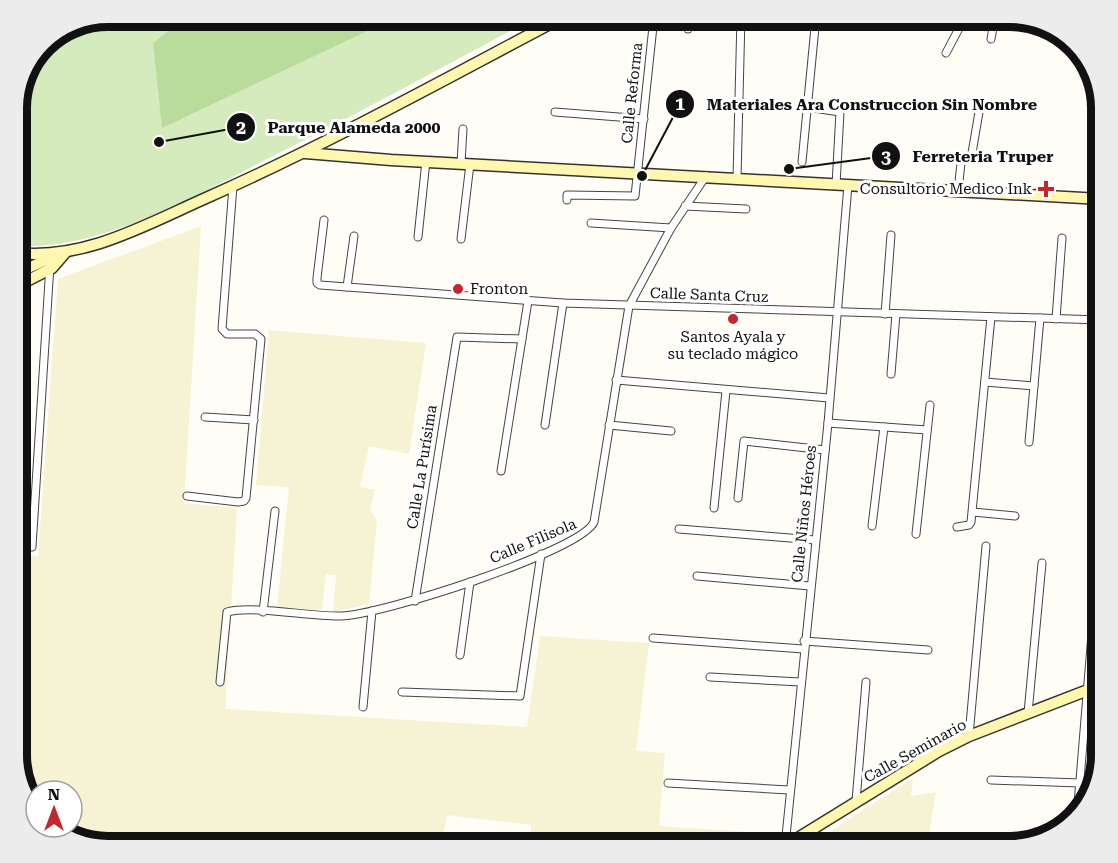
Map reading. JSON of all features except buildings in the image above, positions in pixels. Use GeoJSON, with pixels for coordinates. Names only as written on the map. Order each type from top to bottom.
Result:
{"type":"FeatureCollection","features":[{"type":"Feature","properties":{"kind":"main road"},"geometry":{"type":"LineString","coordinates":[[27,253],[65,253],[103,243],[305,153],[542,27]]}},
{"type":"Feature","properties":{"kind":"main road"},"geometry":{"type":"LineString","coordinates":[[305,153],[1091,198]]}},
{"type":"Feature","properties":{"kind":"main road"},"geometry":{"type":"LineString","coordinates":[[27,279],[65,253]]}},
{"type":"Feature","properties":{"kind":"main road"},"geometry":{"type":"LineString","coordinates":[[27,270],[50,263]]}},
{"type":"Feature","properties":{"kind":"main road","name":"Calle Seminario"},"geometry":{"type":"LineString","coordinates":[[801,836],[856,801],[969,736],[1091,689]]}},
{"type":"Feature","properties":{"kind":"street","name":"Calle Reforma"},"geometry":{"type":"LineString","coordinates":[[567,197],[635,196],[653,27]]}},
{"type":"Feature","properties":{"kind":"street"},"geometry":{"type":"LineString","coordinates":[[737,178],[741,27]]}},
{"type":"Feature","properties":{"kind":"street"},"geometry":{"type":"LineString","coordinates":[[802,162],[815,27]]}},
{"type":"Feature","properties":{"kind":"street"},"geometry":{"type":"LineString","coordinates":[[946,53],[959,27]]}},
{"type":"Feature","properties":{"kind":"street"},"geometry":{"type":"LineString","coordinates":[[992,39],[994,27]]}},
{"type":"Feature","properties":{"kind":"street"},"geometry":{"type":"LineString","coordinates":[[807,107],[840,112],[836,185]]}},
{"type":"Feature","properties":{"kind":"street"},"geometry":{"type":"LineString","coordinates":[[555,112],[644,119]]}},
{"type":"Feature","properties":{"kind":"street"},"geometry":{"type":"LineString","coordinates":[[958,191],[961,163],[972,153],[979,112]]}},
{"type":"Feature","properties":{"kind":"street"},"geometry":{"type":"LineString","coordinates":[[461,239],[465,163],[464,129]]}},
{"type":"Feature","properties":{"kind":"street"},"geometry":{"type":"LineString","coordinates":[[418,237],[426,161]]}},
{"type":"Feature","properties":{"kind":"street","name":"Calle Filisola"},"geometry":{"type":"LineString","coordinates":[[220,682],[227,612],[342,616],[415,601],[542,554],[579,537],[592,527],[628,306],[671,228],[706,176]]}},
{"type":"Feature","properties":{"kind":"street","name":"Calle Niños Héroes"},"geometry":{"type":"LineString","coordinates":[[786,836],[828,423],[835,312],[848,185]]}},
{"type":"Feature","properties":{"kind":"street"},"geometry":{"type":"LineString","coordinates":[[187,496],[244,501],[254,420],[260,337],[226,334],[222,326],[232,186]]}},
{"type":"Feature","properties":{"kind":"street"},"geometry":{"type":"LineString","coordinates":[[685,206],[746,209]]}},
{"type":"Feature","properties":{"kind":"street","name":"Calle Santa Cruz"},"geometry":{"type":"LineString","coordinates":[[324,220],[317,283],[347,287],[628,306],[1091,320]]}},
{"type":"Feature","properties":{"kind":"street"},"geometry":{"type":"LineString","coordinates":[[591,223],[671,228]]}},
{"type":"Feature","properties":{"kind":"street"},"geometry":{"type":"LineString","coordinates":[[885,314],[891,235]]}},
{"type":"Feature","properties":{"kind":"street"},"geometry":{"type":"LineString","coordinates":[[347,287],[354,236]]}},
{"type":"Feature","properties":{"kind":"street"},"geometry":{"type":"LineString","coordinates":[[1056,319],[1062,238]]}},
{"type":"Feature","properties":{"kind":"street"},"geometry":{"type":"LineString","coordinates":[[32,547],[50,263]]}},
{"type":"Feature","properties":{"kind":"street"},"geometry":{"type":"LineString","coordinates":[[501,471],[528,301]]}},
{"type":"Feature","properties":{"kind":"street"},"geometry":{"type":"LineString","coordinates":[[545,424],[563,303]]}},
{"type":"Feature","properties":{"kind":"street"},"geometry":{"type":"LineString","coordinates":[[891,374],[896,314]]}},
{"type":"Feature","properties":{"kind":"street"},"geometry":{"type":"LineString","coordinates":[[957,526],[970,525],[973,512],[991,317]]}},
{"type":"Feature","properties":{"kind":"street"},"geometry":{"type":"LineString","coordinates":[[1029,442],[1040,318]]}},
{"type":"Feature","properties":{"kind":"street","name":"Calle La Purísima"},"geometry":{"type":"LineString","coordinates":[[415,601],[457,337],[522,339]]}},
{"type":"Feature","properties":{"kind":"street"},"geometry":{"type":"LineString","coordinates":[[616,380],[830,398]]}},
{"type":"Feature","properties":{"kind":"street"},"geometry":{"type":"LineString","coordinates":[[985,382],[1034,386]]}},
{"type":"Feature","properties":{"kind":"street"},"geometry":{"type":"LineString","coordinates":[[714,508],[726,391]]}},
{"type":"Feature","properties":{"kind":"street"},"geometry":{"type":"LineString","coordinates":[[916,534],[930,405]]}},
{"type":"Feature","properties":{"kind":"street"},"geometry":{"type":"LineString","coordinates":[[205,417],[254,420]]}},
{"type":"Feature","properties":{"kind":"street"},"geometry":{"type":"LineString","coordinates":[[828,423],[927,430]]}},
{"type":"Feature","properties":{"kind":"street"},"geometry":{"type":"LineString","coordinates":[[609,425],[671,431]]}},
{"type":"Feature","properties":{"kind":"street"},"geometry":{"type":"LineString","coordinates":[[872,526],[884,427]]}},
{"type":"Feature","properties":{"kind":"street"},"geometry":{"type":"LineString","coordinates":[[738,498],[744,441],[825,450]]}},
{"type":"Feature","properties":{"kind":"street"},"geometry":{"type":"LineString","coordinates":[[263,612],[275,511]]}},
{"type":"Feature","properties":{"kind":"street"},"geometry":{"type":"LineString","coordinates":[[973,512],[1014,516]]}},
{"type":"Feature","properties":{"kind":"street"},"geometry":{"type":"LineString","coordinates":[[679,529],[815,540]]}},
{"type":"Feature","properties":{"kind":"street"},"geometry":{"type":"LineString","coordinates":[[969,736],[986,546]]}},
{"type":"Feature","properties":{"kind":"street"},"geometry":{"type":"LineString","coordinates":[[402,692],[520,696],[542,554]]}},
{"type":"Feature","properties":{"kind":"street"},"geometry":{"type":"LineString","coordinates":[[1028,713],[1042,563]]}},
{"type":"Feature","properties":{"kind":"street"},"geometry":{"type":"LineString","coordinates":[[697,576],[810,586]]}},
{"type":"Feature","properties":{"kind":"street"},"geometry":{"type":"LineString","coordinates":[[460,655],[470,582]]}},
{"type":"Feature","properties":{"kind":"street"},"geometry":{"type":"LineString","coordinates":[[363,707],[372,611]]}},
{"type":"Feature","properties":{"kind":"street"},"geometry":{"type":"LineString","coordinates":[[653,638],[928,650]]}},
{"type":"Feature","properties":{"kind":"street"},"geometry":{"type":"LineString","coordinates":[[1079,797],[1091,656]]}},
{"type":"Feature","properties":{"kind":"street"},"geometry":{"type":"LineString","coordinates":[[710,677],[800,682]]}},
{"type":"Feature","properties":{"kind":"street"},"geometry":{"type":"LineString","coordinates":[[856,801],[866,682]]}},
{"type":"Feature","properties":{"kind":"street"},"geometry":{"type":"LineString","coordinates":[[991,780],[1080,783]]}},
{"type":"Feature","properties":{"kind":"street"},"geometry":{"type":"LineString","coordinates":[[668,783],[789,790]]}},
{"type":"Feature","properties":{"kind":"shaded area"},"geometry":{"type":"Polygon","coordinates":[[[201,226],[184,503],[237,508],[225,709],[527,727],[540,636],[649,643],[636,751],[665,753],[659,826],[778,834],[778,836],[531,836],[531,825],[447,815],[443,836],[108,836],[84,832],[84,779],[31,779],[27,760],[27,554],[38,557],[58,279],[201,226]]]}},
{"type":"Feature","properties":{"kind":"shaded area"},"geometry":{"type":"Polygon","coordinates":[[[269,330],[426,343],[409,454],[369,446],[360,487],[375,490],[370,509],[377,521],[369,604],[333,612],[336,575],[326,574],[322,610],[277,609],[289,487],[256,485],[269,330]]]}},
{"type":"Feature","properties":{"kind":"shaded area"},"geometry":{"type":"Polygon","coordinates":[[[913,778],[911,796],[936,792],[929,836],[823,836],[913,778]]]}},
{"type":"Feature","properties":{"kind":"green space"},"geometry":{"type":"Polygon","coordinates":[[[108,27],[517,27],[335,125],[178,204],[113,230],[81,240],[27,246],[27,103],[33,77],[41,63],[63,41],[77,33],[108,27]]]}},
{"type":"Feature","properties":{"kind":"green space"},"geometry":{"type":"Polygon","coordinates":[[[173,27],[376,27],[162,128],[153,43],[173,27]]]}},
{"type":"Feature","properties":{"kind":"water"},"geometry":{"type":"Polygon","coordinates":[[[91,29],[85,34],[70,37],[91,29]]]}},
{"type":"Feature","properties":{"kind":"place","name":"Parque Alameda 2000"},"geometry":{"type":"Point","coordinates":[159,142]}},
{"type":"Feature","properties":{"kind":"place","name":"Ferreteria Truper"},"geometry":{"type":"Point","coordinates":[789,169]}},
{"type":"Feature","properties":{"kind":"place","name":"Materiales Ara Construccion Sin Nombre"},"geometry":{"type":"Point","coordinates":[642,176]}},
{"type":"Feature","properties":{"kind":"place","name":"Consultorio Medico Ink"},"geometry":{"type":"Point","coordinates":[1046,189]}},
{"type":"Feature","properties":{"kind":"place","name":"Fronton"},"geometry":{"type":"Point","coordinates":[458,289]}},
{"type":"Feature","properties":{"kind":"place","name":"Santos Ayala y su teclado mágico"},"geometry":{"type":"Point","coordinates":[733,319]}}]}
